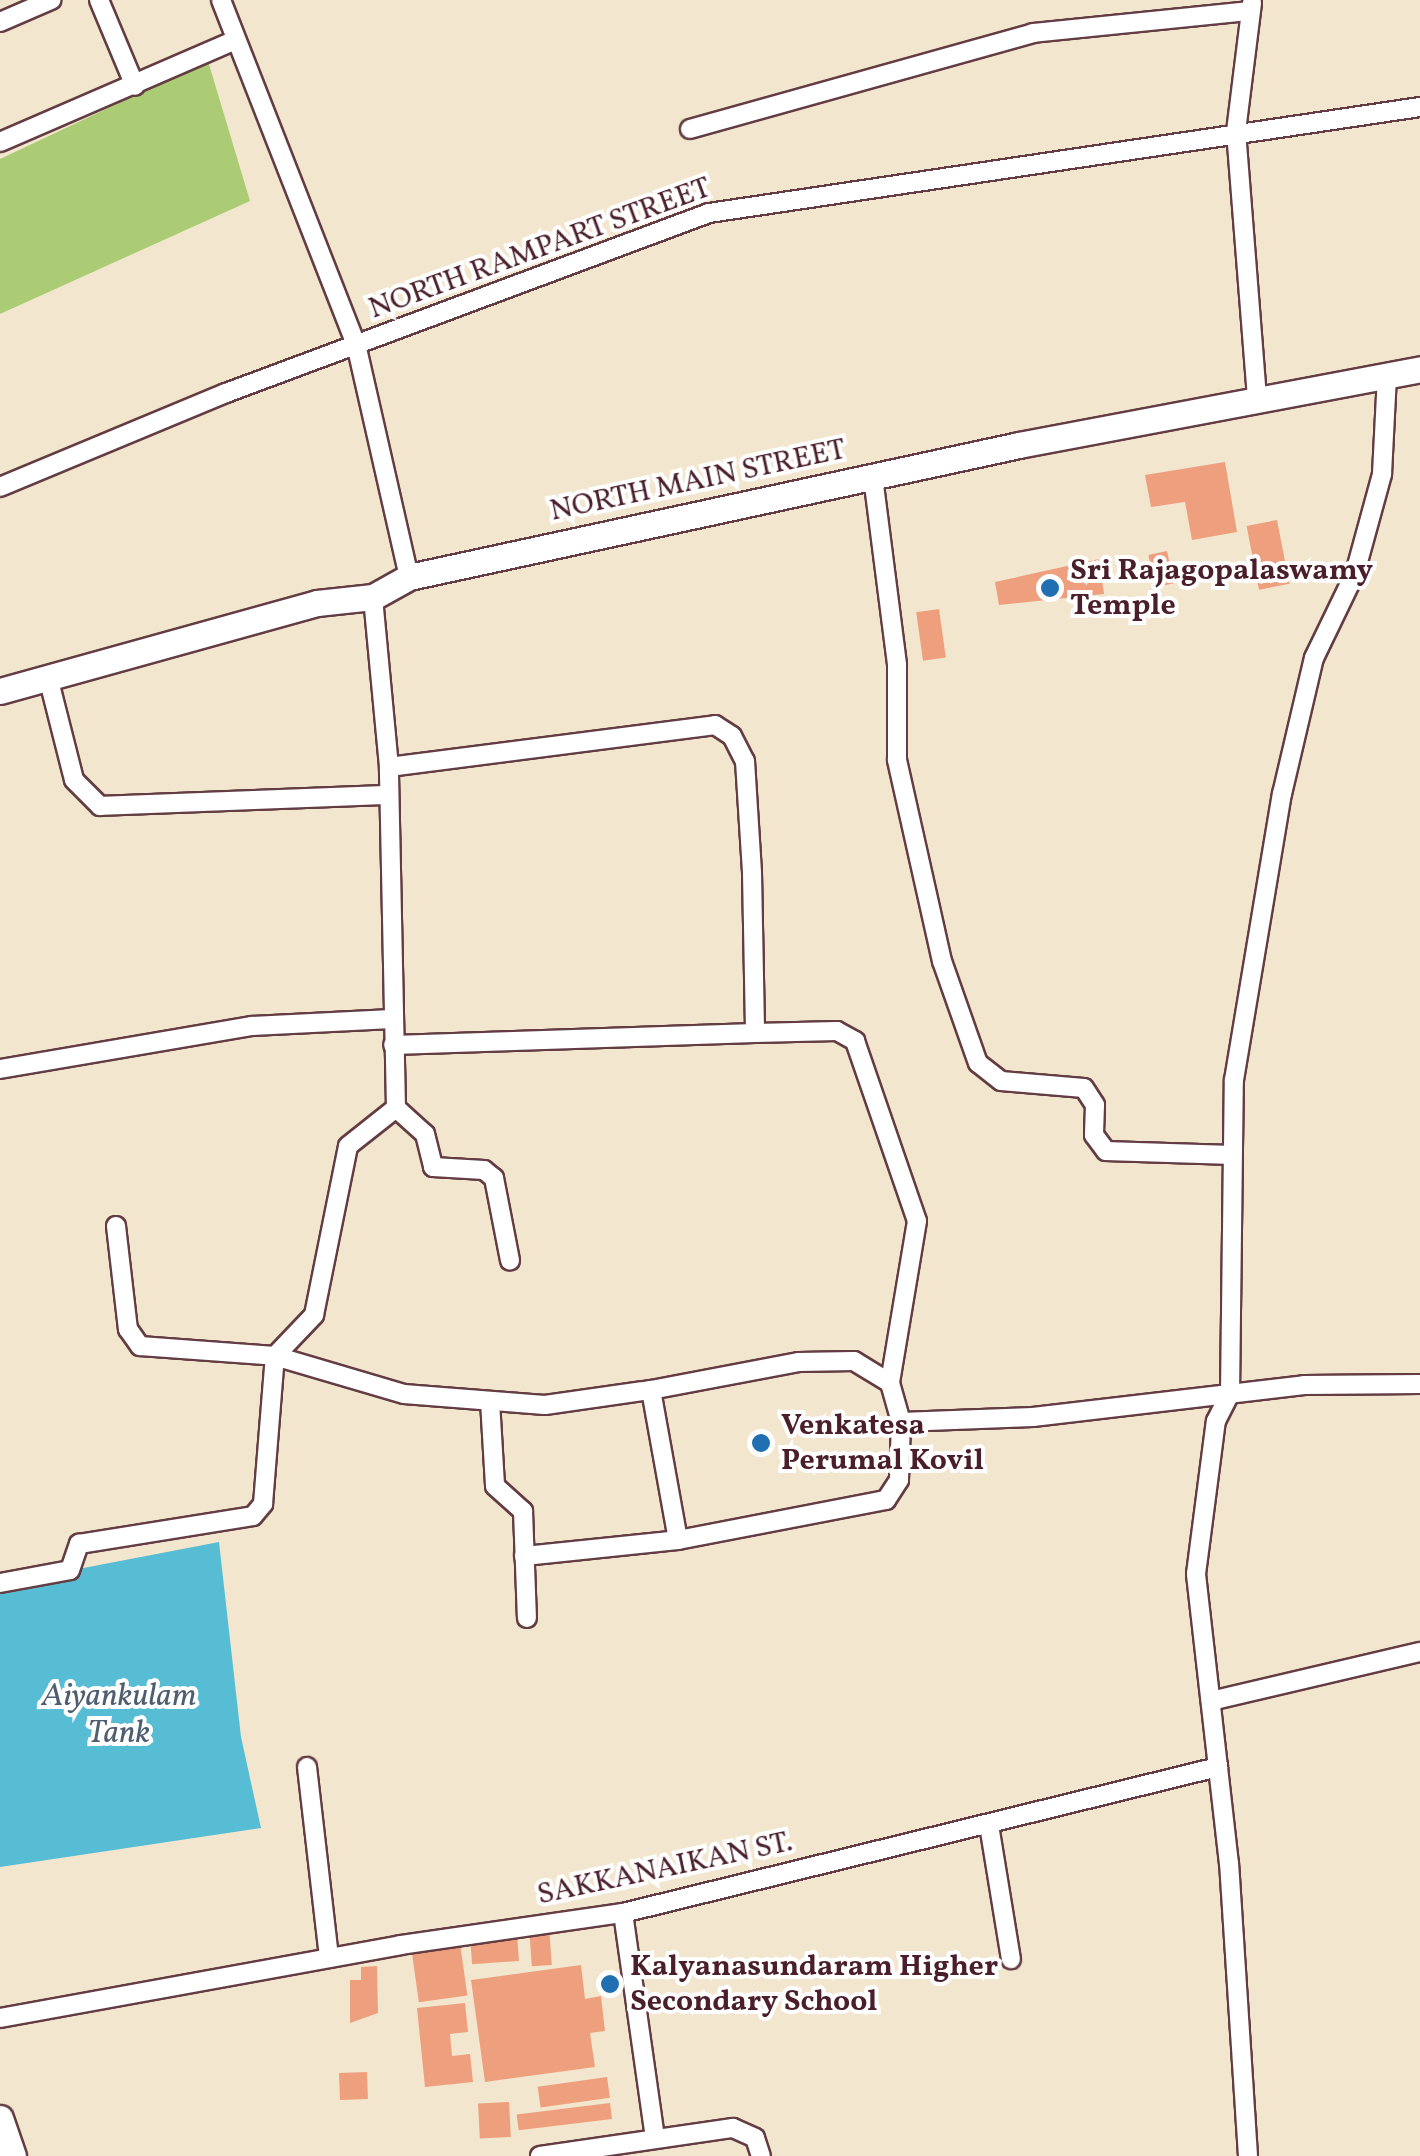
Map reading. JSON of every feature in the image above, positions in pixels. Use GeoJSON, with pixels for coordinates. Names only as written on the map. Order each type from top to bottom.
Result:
{"type":"FeatureCollection","features":[{"type":"Feature","properties":{"kind":"street"},"geometry":{"type":"LineString","coordinates":[[0,22],[52,0]]}},
{"type":"Feature","properties":{"kind":"street"},"geometry":{"type":"LineString","coordinates":[[99,0],[136,86]]}},
{"type":"Feature","properties":{"kind":"street"},"geometry":{"type":"LineString","coordinates":[[222,0],[236,49],[356,344],[409,577]]}},
{"type":"Feature","properties":{"kind":"street"},"geometry":{"type":"LineString","coordinates":[[690,129],[1033,33],[1250,5],[1236,132],[1257,400]]}},
{"type":"Feature","properties":{"kind":"street"},"geometry":{"type":"LineString","coordinates":[[0,142],[236,49]]}},
{"type":"Feature","properties":{"kind":"street","name":"NORTH RAMPART STREET"},"geometry":{"type":"LineString","coordinates":[[0,486],[356,344],[709,213],[1420,107]]}},
{"type":"Feature","properties":{"kind":"street","name":"NORTH MAIN STREET"},"geometry":{"type":"LineString","coordinates":[[0,691],[317,603],[373,597],[409,577],[873,477],[1420,369]]}},
{"type":"Feature","properties":{"kind":"street"},"geometry":{"type":"LineString","coordinates":[[1248,2156],[1213,1710],[1196,1574],[1216,1422],[1230,1394],[1234,1080],[1282,794],[1314,658],[1355,573],[1382,474],[1387,376]]}},
{"type":"Feature","properties":{"kind":"street"},"geometry":{"type":"LineString","coordinates":[[873,477],[897,665],[897,760],[942,961],[978,1062],[1001,1081],[1084,1088],[1095,1105],[1094,1135],[1106,1151],[1232,1155]]}},
{"type":"Feature","properties":{"kind":"street"},"geometry":{"type":"LineString","coordinates":[[373,597],[389,767],[396,1108],[425,1134],[438,1170],[477,1169],[494,1178],[510,1260]]}},
{"type":"Feature","properties":{"kind":"street"},"geometry":{"type":"LineString","coordinates":[[48,677],[74,780],[100,806],[389,795]]}},
{"type":"Feature","properties":{"kind":"street"},"geometry":{"type":"LineString","coordinates":[[389,767],[715,725],[732,736],[745,761],[754,1033]]}},
{"type":"Feature","properties":{"kind":"street"},"geometry":{"type":"LineString","coordinates":[[0,1069],[252,1026],[392,1019]]}},
{"type":"Feature","properties":{"kind":"street"},"geometry":{"type":"LineString","coordinates":[[393,1045],[836,1031],[856,1041],[917,1221],[890,1383],[902,1422],[899,1480],[886,1500],[678,1540],[524,1556]]}},
{"type":"Feature","properties":{"kind":"street"},"geometry":{"type":"LineString","coordinates":[[0,1584],[70,1570],[79,1544],[253,1516],[263,1504],[275,1356],[314,1314],[348,1146],[396,1108]]}},
{"type":"Feature","properties":{"kind":"street"},"geometry":{"type":"LineString","coordinates":[[116,1226],[132,1339],[150,1348],[275,1356],[404,1394],[545,1405],[652,1390],[800,1362],[854,1361],[890,1383]]}},
{"type":"Feature","properties":{"kind":"street"},"geometry":{"type":"LineString","coordinates":[[902,1422],[1033,1417],[1304,1384],[1420,1384]]}},
{"type":"Feature","properties":{"kind":"street"},"geometry":{"type":"LineString","coordinates":[[652,1390],[678,1540]]}},
{"type":"Feature","properties":{"kind":"street"},"geometry":{"type":"LineString","coordinates":[[490,1400],[495,1486],[523,1511],[527,1618]]}},
{"type":"Feature","properties":{"kind":"street"},"geometry":{"type":"LineString","coordinates":[[1213,1710],[1420,1652]]}},
{"type":"Feature","properties":{"kind":"street"},"geometry":{"type":"LineString","coordinates":[[307,1767],[329,1958]]}},
{"type":"Feature","properties":{"kind":"street","name":"SAKKANAIKAN ST."},"geometry":{"type":"LineString","coordinates":[[0,2018],[329,1958],[624,1913],[1218,1767]]}},
{"type":"Feature","properties":{"kind":"street"},"geometry":{"type":"LineString","coordinates":[[989,1826],[1011,1960]]}},
{"type":"Feature","properties":{"kind":"street"},"geometry":{"type":"LineString","coordinates":[[624,1913],[655,2138]]}},
{"type":"Feature","properties":{"kind":"street"},"geometry":{"type":"LineString","coordinates":[[0,2118],[13,2156]]}},
{"type":"Feature","properties":{"kind":"street"},"geometry":{"type":"LineString","coordinates":[[540,2156],[733,2128],[755,2138],[761,2156]]}},
{"type":"Feature","properties":{"kind":"green space"},"geometry":{"type":"Polygon","coordinates":[[[208,61],[250,201],[0,314],[0,159],[208,61]]]}},
{"type":"Feature","properties":{"kind":"water","name":"Aiyankulam Tank"},"geometry":{"type":"Polygon","coordinates":[[[219,1542],[241,1737],[261,1828],[0,1867],[0,1584],[219,1542]]]}},
{"type":"Feature","properties":{"kind":"building"},"geometry":{"type":"Polygon","coordinates":[[[1225,462],[1237,532],[1192,540],[1185,502],[1151,507],[1145,475],[1225,462]]]}},
{"type":"Feature","properties":{"kind":"building"},"geometry":{"type":"Polygon","coordinates":[[[1277,520],[1289,584],[1259,590],[1247,526],[1277,520]]]}},
{"type":"Feature","properties":{"kind":"building"},"geometry":{"type":"Polygon","coordinates":[[[1167,551],[1174,583],[1155,587],[1148,555],[1167,551]]]}},
{"type":"Feature","properties":{"kind":"building","name":"Sri Rajagopalaswamy Temple"},"geometry":{"type":"Polygon","coordinates":[[[1099,559],[1104,594],[999,605],[995,582],[1099,559]]]}},
{"type":"Feature","properties":{"kind":"building"},"geometry":{"type":"Polygon","coordinates":[[[939,609],[946,658],[923,661],[916,612],[939,609]]]}},
{"type":"Feature","properties":{"kind":"building"},"geometry":{"type":"Polygon","coordinates":[[[549,1925],[552,1965],[532,1966],[529,1926],[549,1925]]]}},
{"type":"Feature","properties":{"kind":"building"},"geometry":{"type":"Polygon","coordinates":[[[517,1933],[519,1961],[472,1964],[470,1936],[517,1933]]]}},
{"type":"Feature","properties":{"kind":"building"},"geometry":{"type":"Polygon","coordinates":[[[460,1943],[467,1995],[419,2002],[411,1950],[460,1943]]]}},
{"type":"Feature","properties":{"kind":"building"},"geometry":{"type":"Polygon","coordinates":[[[581,1965],[585,1999],[601,1996],[605,2031],[590,2033],[595,2067],[485,2082],[471,1980],[581,1965]]]}},
{"type":"Feature","properties":{"kind":"building"},"geometry":{"type":"Polygon","coordinates":[[[377,1966],[378,2013],[350,2023],[350,1980],[361,1980],[361,1967],[377,1966]]]}},
{"type":"Feature","properties":{"kind":"building"},"geometry":{"type":"Polygon","coordinates":[[[465,2003],[468,2032],[450,2034],[452,2056],[470,2054],[473,2082],[425,2087],[417,2008],[465,2003]]]}},
{"type":"Feature","properties":{"kind":"building"},"geometry":{"type":"Polygon","coordinates":[[[367,2072],[368,2099],[340,2100],[339,2073],[367,2072]]]}},
{"type":"Feature","properties":{"kind":"building"},"geometry":{"type":"Polygon","coordinates":[[[607,2077],[610,2098],[541,2108],[538,2087],[607,2077]]]}},
{"type":"Feature","properties":{"kind":"building"},"geometry":{"type":"Polygon","coordinates":[[[509,2102],[511,2137],[480,2139],[478,2104],[509,2102]]]}},
{"type":"Feature","properties":{"kind":"building"},"geometry":{"type":"Polygon","coordinates":[[[610,2103],[612,2119],[519,2130],[517,2114],[610,2103]]]}},
{"type":"Feature","properties":{"kind":"place","name":"Sri Rajagopalaswamy Temple"},"geometry":{"type":"Point","coordinates":[1050,588]}},
{"type":"Feature","properties":{"kind":"place","name":"Venkatesa Perumal Kovil"},"geometry":{"type":"Point","coordinates":[761,1443]}},
{"type":"Feature","properties":{"kind":"place","name":"Kalyanasundaram Higher Secondary School"},"geometry":{"type":"Point","coordinates":[610,1984]}}]}
